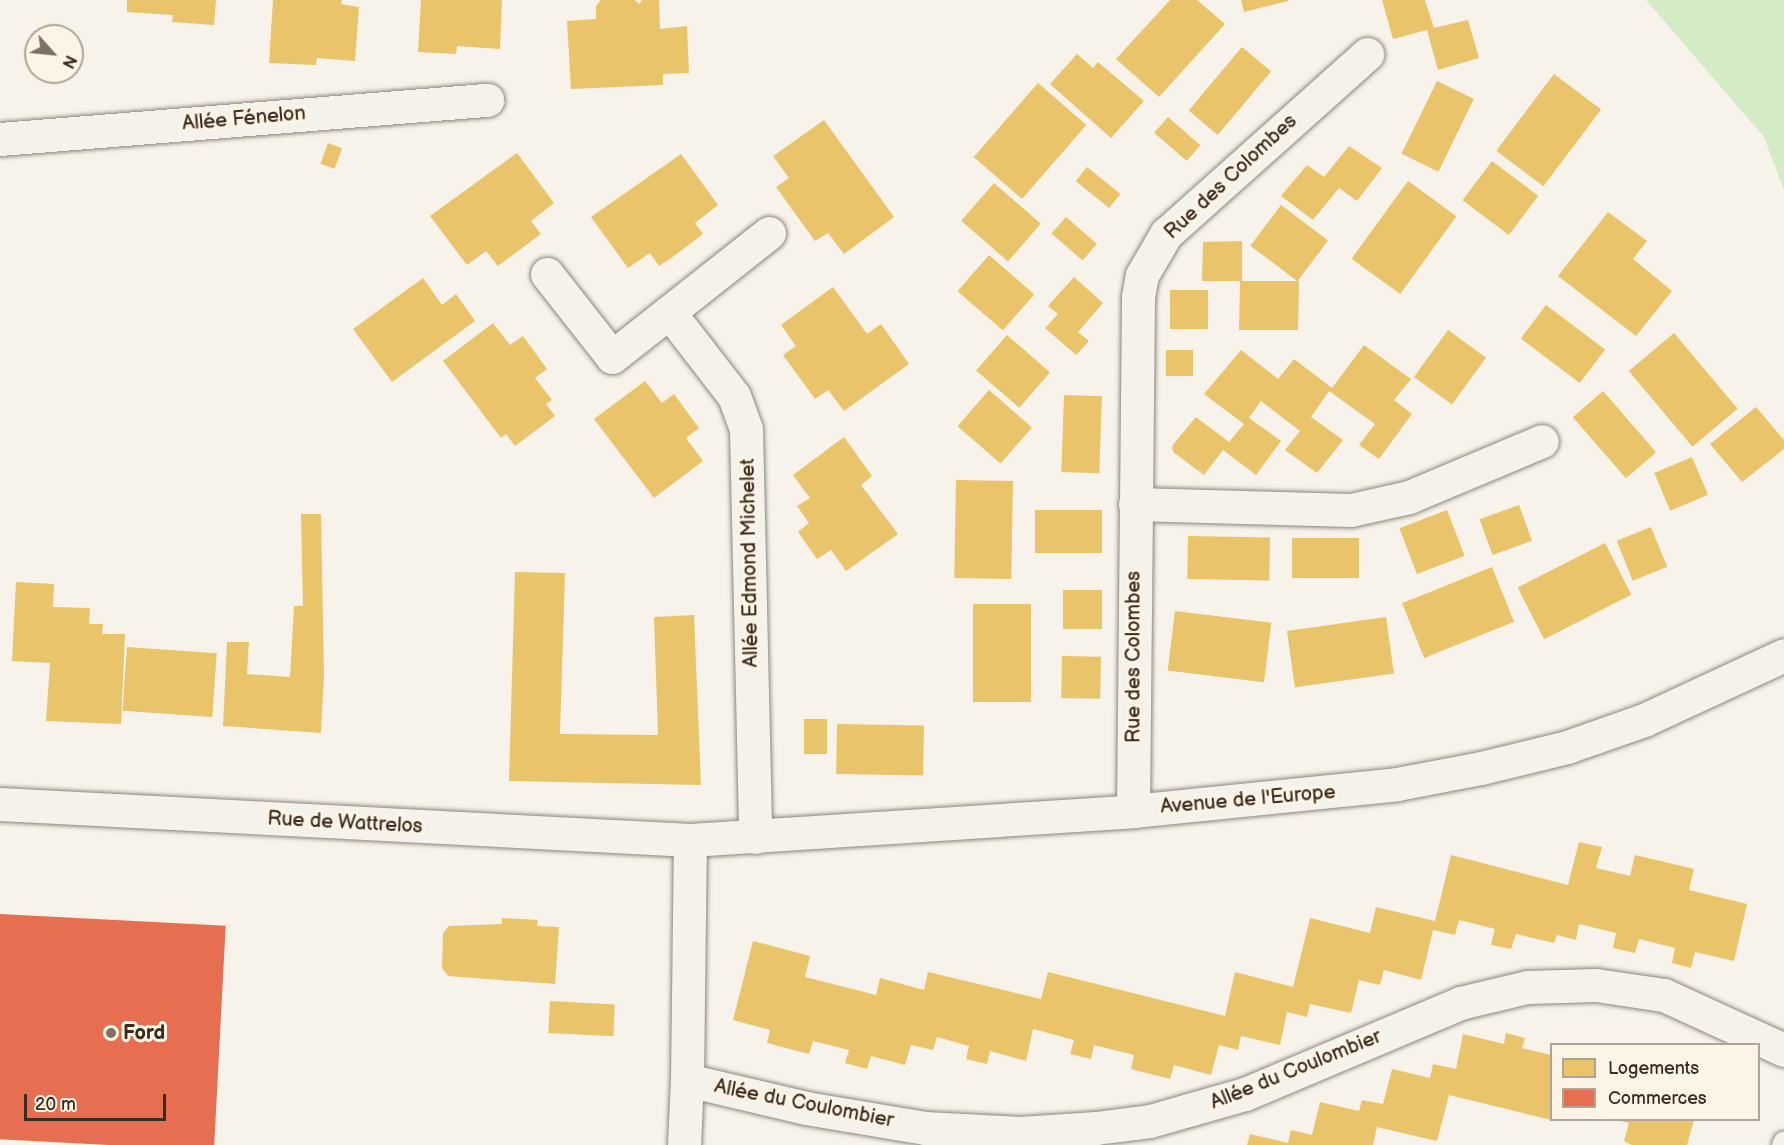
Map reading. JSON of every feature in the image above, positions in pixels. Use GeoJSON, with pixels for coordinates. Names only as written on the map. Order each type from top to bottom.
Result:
{"type":"FeatureCollection","features":[{"type":"Feature","properties":{"kind":"street","name":"Rue des Colombes"},"geometry":{"type":"LineString","coordinates":[[1133,811],[1138,297],[1152,254],[1166,234],[1367,54]]}},
{"type":"Feature","properties":{"kind":"street","name":"Allée Fénelon"},"geometry":{"type":"LineString","coordinates":[[0,139],[487,100]]}},
{"type":"Feature","properties":{"kind":"street"},"geometry":{"type":"LineString","coordinates":[[547,274],[612,357],[769,233]]}},
{"type":"Feature","properties":{"kind":"street","name":"Allée Edmond Michelet"},"geometry":{"type":"LineString","coordinates":[[669,312],[734,396],[746,429],[755,837]]}},
{"type":"Feature","properties":{"kind":"street"},"geometry":{"type":"LineString","coordinates":[[1135,504],[1360,509],[1409,498],[1542,441]]}},
{"type":"Feature","properties":{"kind":"street","name":"Avenue de l'Europe"},"geometry":{"type":"LineString","coordinates":[[690,840],[1133,811],[1396,784],[1481,768],[1567,747],[1644,720],[1784,655]]}},
{"type":"Feature","properties":{"kind":"street","name":"Rue de Wattrelos"},"geometry":{"type":"LineString","coordinates":[[0,804],[690,840]]}},
{"type":"Feature","properties":{"kind":"street","name":"Allée du Coulombier"},"geometry":{"type":"LineString","coordinates":[[684,1145],[690,840]]}},
{"type":"Feature","properties":{"kind":"street","name":"Allée du Coulombier"},"geometry":{"type":"LineString","coordinates":[[687,1080],[806,1108],[925,1128],[1020,1132],[1096,1128],[1150,1121],[1245,1094],[1460,1003],[1527,987],[1596,985],[1664,995],[1784,1050]]}},
{"type":"Feature","properties":{"kind":"green space"},"geometry":{"type":"Polygon","coordinates":[[[1646,0],[1784,0],[1784,190],[1764,137],[1646,0]]]}},
{"type":"Feature","properties":{"kind":"building: Logements"},"geometry":{"type":"Polygon","coordinates":[[[127,0],[216,0],[214,25],[172,22],[173,15],[127,12],[127,0]]]}},
{"type":"Feature","properties":{"kind":"building: Logements"},"geometry":{"type":"Polygon","coordinates":[[[273,0],[342,0],[341,4],[359,7],[355,61],[317,58],[316,65],[269,63],[273,0]]]}},
{"type":"Feature","properties":{"kind":"building: Logements"},"geometry":{"type":"Polygon","coordinates":[[[421,0],[502,0],[500,49],[457,46],[456,54],[418,52],[421,0]]]}},
{"type":"Feature","properties":{"kind":"building: Logements"},"geometry":{"type":"Polygon","coordinates":[[[601,0],[635,0],[639,4],[642,0],[659,0],[660,29],[687,26],[689,73],[663,74],[663,85],[571,89],[567,21],[596,19],[596,6],[601,0]]]}},
{"type":"Feature","properties":{"kind":"building: Logements"},"geometry":{"type":"Polygon","coordinates":[[[1170,0],[1197,0],[1225,24],[1159,97],[1116,59],[1170,0]]]}},
{"type":"Feature","properties":{"kind":"building: Logements"},"geometry":{"type":"Polygon","coordinates":[[[1241,0],[1288,0],[1288,1],[1244,12],[1241,0]]]}},
{"type":"Feature","properties":{"kind":"building: Logements"},"geometry":{"type":"Polygon","coordinates":[[[1382,0],[1425,0],[1434,28],[1468,20],[1479,58],[1438,70],[1427,30],[1393,39],[1382,0]]]}},
{"type":"Feature","properties":{"kind":"building: Logements"},"geometry":{"type":"Polygon","coordinates":[[[1242,47],[1271,71],[1218,135],[1189,111],[1242,47]]]}},
{"type":"Feature","properties":{"kind":"building: Logements"},"geometry":{"type":"Polygon","coordinates":[[[1077,54],[1093,68],[1098,62],[1144,101],[1111,138],[1050,84],[1077,54]]]}},
{"type":"Feature","properties":{"kind":"building: Logements"},"geometry":{"type":"Polygon","coordinates":[[[1554,74],[1601,110],[1543,186],[1496,151],[1554,74]]]}},
{"type":"Feature","properties":{"kind":"building: Logements"},"geometry":{"type":"Polygon","coordinates":[[[1437,81],[1474,99],[1438,172],[1401,154],[1437,81]]]}},
{"type":"Feature","properties":{"kind":"building: Logements"},"geometry":{"type":"Polygon","coordinates":[[[1038,83],[1086,125],[1022,199],[974,157],[1038,83]]]}},
{"type":"Feature","properties":{"kind":"building: Logements"},"geometry":{"type":"Polygon","coordinates":[[[1168,117],[1200,145],[1187,161],[1154,133],[1168,117]]]}},
{"type":"Feature","properties":{"kind":"building: Logements"},"geometry":{"type":"Polygon","coordinates":[[[824,120],[894,217],[844,254],[828,233],[815,241],[776,187],[789,178],[773,156],[824,120]]]}},
{"type":"Feature","properties":{"kind":"building: Logements"},"geometry":{"type":"Polygon","coordinates":[[[328,143],[342,148],[335,169],[320,164],[328,143]]]}},
{"type":"Feature","properties":{"kind":"building: Logements"},"geometry":{"type":"Polygon","coordinates":[[[1349,146],[1382,168],[1357,201],[1339,188],[1313,220],[1281,196],[1307,165],[1324,177],[1349,146]]]}},
{"type":"Feature","properties":{"kind":"building: Logements"},"geometry":{"type":"Polygon","coordinates":[[[517,153],[554,203],[531,221],[541,234],[498,266],[486,251],[467,265],[430,216],[517,153]]]}},
{"type":"Feature","properties":{"kind":"building: Logements"},"geometry":{"type":"Polygon","coordinates":[[[681,154],[718,205],[695,223],[703,234],[670,259],[659,266],[650,253],[628,268],[591,217],[681,154]]]}},
{"type":"Feature","properties":{"kind":"building: Logements"},"geometry":{"type":"Polygon","coordinates":[[[1492,161],[1538,196],[1509,235],[1463,200],[1492,161]]]}},
{"type":"Feature","properties":{"kind":"building: Logements"},"geometry":{"type":"Polygon","coordinates":[[[1087,167],[1120,194],[1109,208],[1076,181],[1087,167]]]}},
{"type":"Feature","properties":{"kind":"building: Logements"},"geometry":{"type":"Polygon","coordinates":[[[1408,181],[1457,216],[1400,294],[1352,259],[1408,181]]]}},
{"type":"Feature","properties":{"kind":"building: Logements"},"geometry":{"type":"Polygon","coordinates":[[[994,183],[1041,224],[1008,261],[961,221],[994,183]]]}},
{"type":"Feature","properties":{"kind":"building: Logements"},"geometry":{"type":"Polygon","coordinates":[[[1281,205],[1328,241],[1297,281],[1250,246],[1281,205]]]}},
{"type":"Feature","properties":{"kind":"building: Logements"},"geometry":{"type":"Polygon","coordinates":[[[1608,212],[1647,241],[1633,259],[1672,291],[1636,336],[1558,276],[1608,212]]]}},
{"type":"Feature","properties":{"kind":"building: Logements"},"geometry":{"type":"Polygon","coordinates":[[[1066,217],[1097,244],[1083,261],[1052,234],[1066,217]]]}},
{"type":"Feature","properties":{"kind":"building: Logements"},"geometry":{"type":"Polygon","coordinates":[[[1242,241],[1242,281],[1299,281],[1298,330],[1239,330],[1240,281],[1202,281],[1203,242],[1242,241]]]}},
{"type":"Feature","properties":{"kind":"building: Logements"},"geometry":{"type":"Polygon","coordinates":[[[989,255],[1034,294],[1003,331],[958,291],[989,255]]]}},
{"type":"Feature","properties":{"kind":"building: Logements"},"geometry":{"type":"Polygon","coordinates":[[[1074,277],[1103,303],[1078,332],[1089,341],[1076,355],[1045,328],[1058,314],[1048,306],[1074,277]]]}},
{"type":"Feature","properties":{"kind":"building: Logements"},"geometry":{"type":"Polygon","coordinates":[[[423,278],[442,305],[456,294],[475,321],[392,382],[353,329],[423,278]]]}},
{"type":"Feature","properties":{"kind":"building: Logements"},"geometry":{"type":"Polygon","coordinates":[[[833,287],[867,334],[881,324],[909,364],[844,411],[828,390],[815,399],[783,355],[796,346],[781,325],[833,287]]]}},
{"type":"Feature","properties":{"kind":"building: Logements"},"geometry":{"type":"Polygon","coordinates":[[[1170,290],[1208,290],[1208,329],[1170,329],[1170,290]]]}},
{"type":"Feature","properties":{"kind":"building: Logements"},"geometry":{"type":"Polygon","coordinates":[[[1546,305],[1605,350],[1580,383],[1521,339],[1546,305]]]}},
{"type":"Feature","properties":{"kind":"building: Logements"},"geometry":{"type":"Polygon","coordinates":[[[493,323],[510,345],[523,336],[547,369],[535,378],[552,400],[546,404],[555,416],[515,446],[506,434],[501,438],[443,361],[493,323]]]}},
{"type":"Feature","properties":{"kind":"building: Logements"},"geometry":{"type":"Polygon","coordinates":[[[1448,330],[1486,358],[1452,405],[1414,377],[1448,330]]]}},
{"type":"Feature","properties":{"kind":"building: Logements"},"geometry":{"type":"Polygon","coordinates":[[[1674,333],[1738,409],[1692,447],[1629,371],[1674,333]]]}},
{"type":"Feature","properties":{"kind":"building: Logements"},"geometry":{"type":"Polygon","coordinates":[[[1007,335],[1050,372],[1019,408],[976,370],[1007,335]]]}},
{"type":"Feature","properties":{"kind":"building: Logements"},"geometry":{"type":"Polygon","coordinates":[[[1364,345],[1411,379],[1394,400],[1412,414],[1379,459],[1359,445],[1375,424],[1329,391],[1311,417],[1343,440],[1317,473],[1285,450],[1300,431],[1261,401],[1249,418],[1281,441],[1256,475],[1223,450],[1204,475],[1173,452],[1172,446],[1196,417],[1229,442],[1244,424],[1204,394],[1241,350],[1278,379],[1294,359],[1332,388],[1364,345]]]}},
{"type":"Feature","properties":{"kind":"building: Logements"},"geometry":{"type":"Polygon","coordinates":[[[1166,350],[1193,350],[1193,376],[1166,376],[1166,350]]]}},
{"type":"Feature","properties":{"kind":"building: Logements"},"geometry":{"type":"Polygon","coordinates":[[[645,381],[662,403],[674,394],[699,428],[686,438],[703,461],[654,498],[594,419],[645,381]]]}},
{"type":"Feature","properties":{"kind":"building: Logements"},"geometry":{"type":"Polygon","coordinates":[[[989,390],[1032,427],[1001,464],[958,426],[989,390]]]}},
{"type":"Feature","properties":{"kind":"building: Logements"},"geometry":{"type":"Polygon","coordinates":[[[1603,391],[1656,452],[1626,478],[1573,417],[1603,391]]]}},
{"type":"Feature","properties":{"kind":"building: Logements"},"geometry":{"type":"Polygon","coordinates":[[[1064,395],[1102,396],[1099,473],[1061,472],[1064,395]]]}},
{"type":"Feature","properties":{"kind":"building: Logements"},"geometry":{"type":"Polygon","coordinates":[[[1756,407],[1784,440],[1784,449],[1742,482],[1710,444],[1756,407]]]}},
{"type":"Feature","properties":{"kind":"building: Logements"},"geometry":{"type":"Polygon","coordinates":[[[844,437],[872,476],[861,485],[898,534],[846,571],[831,550],[817,559],[798,532],[809,523],[797,506],[810,498],[793,475],[844,437]]]}},
{"type":"Feature","properties":{"kind":"building: Logements"},"geometry":{"type":"Polygon","coordinates":[[[1692,457],[1708,495],[1670,511],[1654,473],[1692,457]]]}},
{"type":"Feature","properties":{"kind":"building: Logements"},"geometry":{"type":"Polygon","coordinates":[[[956,480],[1013,481],[1011,579],[954,578],[956,480]]]}},
{"type":"Feature","properties":{"kind":"building: Logements"},"geometry":{"type":"Polygon","coordinates":[[[1519,505],[1532,541],[1493,555],[1480,519],[1519,505]]]}},
{"type":"Feature","properties":{"kind":"building: Logements"},"geometry":{"type":"Polygon","coordinates":[[[1035,510],[1102,510],[1102,553],[1035,553],[1035,510]]]}},
{"type":"Feature","properties":{"kind":"building: Logements"},"geometry":{"type":"Polygon","coordinates":[[[1447,510],[1465,556],[1417,574],[1399,528],[1447,510]]]}},
{"type":"Feature","properties":{"kind":"building: Logements"},"geometry":{"type":"Polygon","coordinates":[[[301,514],[321,514],[324,676],[321,733],[223,726],[227,642],[249,642],[247,674],[290,677],[294,606],[303,606],[301,514]]]}},
{"type":"Feature","properties":{"kind":"building: Logements"},"geometry":{"type":"Polygon","coordinates":[[[1651,527],[1667,567],[1633,581],[1617,541],[1651,527]]]}},
{"type":"Feature","properties":{"kind":"building: Logements"},"geometry":{"type":"Polygon","coordinates":[[[1188,536],[1270,537],[1269,580],[1187,579],[1188,536]]]}},
{"type":"Feature","properties":{"kind":"building: Logements"},"geometry":{"type":"Polygon","coordinates":[[[1292,538],[1359,538],[1359,578],[1292,578],[1292,538]]]}},
{"type":"Feature","properties":{"kind":"building: Logements"},"geometry":{"type":"Polygon","coordinates":[[[1605,543],[1631,595],[1544,639],[1518,587],[1605,543]]]}},
{"type":"Feature","properties":{"kind":"building: Logements"},"geometry":{"type":"Polygon","coordinates":[[[1492,567],[1514,622],[1424,658],[1402,603],[1492,567]]]}},
{"type":"Feature","properties":{"kind":"building: Logements"},"geometry":{"type":"Polygon","coordinates":[[[515,572],[565,573],[560,734],[658,735],[654,617],[694,615],[701,785],[509,781],[515,572]]]}},
{"type":"Feature","properties":{"kind":"building: Logements"},"geometry":{"type":"Polygon","coordinates":[[[16,582],[54,584],[53,607],[90,608],[89,624],[103,624],[102,634],[125,634],[121,724],[46,721],[50,663],[12,661],[16,582]]]}},
{"type":"Feature","properties":{"kind":"building: Logements"},"geometry":{"type":"Polygon","coordinates":[[[1063,590],[1102,590],[1102,629],[1063,629],[1063,590]]]}},
{"type":"Feature","properties":{"kind":"building: Logements"},"geometry":{"type":"Polygon","coordinates":[[[973,604],[1031,604],[1031,702],[973,702],[973,604]]]}},
{"type":"Feature","properties":{"kind":"building: Logements"},"geometry":{"type":"Polygon","coordinates":[[[1175,611],[1271,623],[1264,682],[1168,671],[1175,611]]]}},
{"type":"Feature","properties":{"kind":"building: Logements"},"geometry":{"type":"Polygon","coordinates":[[[1386,617],[1394,673],[1295,687],[1287,631],[1386,617]]]}},
{"type":"Feature","properties":{"kind":"building: Logements"},"geometry":{"type":"Polygon","coordinates":[[[127,647],[217,653],[212,717],[123,711],[127,647]]]}},
{"type":"Feature","properties":{"kind":"building: Logements"},"geometry":{"type":"Polygon","coordinates":[[[1062,656],[1101,657],[1100,699],[1061,698],[1062,656]]]}},
{"type":"Feature","properties":{"kind":"building: Logements"},"geometry":{"type":"Polygon","coordinates":[[[804,719],[827,719],[827,754],[804,754],[804,719]]]}},
{"type":"Feature","properties":{"kind":"building: Logements"},"geometry":{"type":"Polygon","coordinates":[[[837,724],[924,726],[923,776],[836,774],[837,724]]]}},
{"type":"Feature","properties":{"kind":"building: Logements"},"geometry":{"type":"Polygon","coordinates":[[[1579,842],[1602,847],[1596,868],[1630,876],[1635,855],[1694,869],[1689,890],[1747,904],[1734,961],[1695,952],[1691,968],[1672,963],[1675,948],[1639,939],[1635,953],[1613,948],[1616,933],[1579,924],[1576,940],[1557,935],[1554,943],[1516,934],[1511,949],[1491,945],[1495,929],[1459,920],[1455,935],[1433,930],[1421,980],[1384,970],[1380,985],[1359,980],[1351,1013],[1310,1004],[1307,1017],[1287,1012],[1280,1045],[1241,1036],[1238,1050],[1219,1045],[1211,1075],[1174,1065],[1170,1079],[1131,1069],[1134,1055],[1094,1045],[1091,1059],[1070,1054],[1074,1040],[1033,1029],[1026,1061],[990,1051],[987,1064],[966,1059],[969,1046],[937,1037],[933,1050],[911,1045],[905,1065],[871,1056],[867,1069],[845,1063],[849,1050],[813,1041],[809,1054],[767,1043],[770,1030],[733,1020],[753,941],[810,956],[805,977],[876,995],[880,978],[924,990],[928,972],[1041,999],[1048,972],[1225,1016],[1235,972],[1293,987],[1310,918],[1370,933],[1376,907],[1435,921],[1451,855],[1568,885],[1579,842]]]}},
{"type":"Feature","properties":{"kind":"building: Logements"},"geometry":{"type":"Polygon","coordinates":[[[502,918],[538,920],[537,926],[559,927],[555,984],[448,976],[442,968],[443,933],[449,926],[502,924],[502,918]]]}},
{"type":"Feature","properties":{"kind":"building: Logements"},"geometry":{"type":"Polygon","coordinates":[[[550,1001],[615,1004],[613,1036],[548,1033],[550,1001]]]}},
{"type":"Feature","properties":{"kind":"building: Logements"},"geometry":{"type":"Polygon","coordinates":[[[1506,1033],[1525,1038],[1522,1048],[1550,1055],[1550,1120],[1449,1095],[1437,1141],[1377,1127],[1373,1145],[1247,1145],[1250,1134],[1288,1143],[1291,1130],[1312,1135],[1320,1102],[1359,1111],[1362,1100],[1383,1104],[1392,1069],[1430,1078],[1433,1064],[1456,1069],[1463,1034],[1504,1044],[1506,1033]]]}},
{"type":"Feature","properties":{"kind":"building: Logements"},"geometry":{"type":"Polygon","coordinates":[[[1621,1121],[1694,1121],[1687,1145],[1632,1145],[1624,1141],[1629,1123],[1621,1121]]]}},
{"type":"Feature","properties":{"kind":"building: Commerces","name":"Ford"},"geometry":{"type":"Polygon","coordinates":[[[0,914],[226,926],[214,1145],[109,1145],[0,1139],[0,914]]]}},
{"type":"Feature","properties":{"kind":"place","name":"Ford"},"geometry":{"type":"Point","coordinates":[111,1033]}}]}
